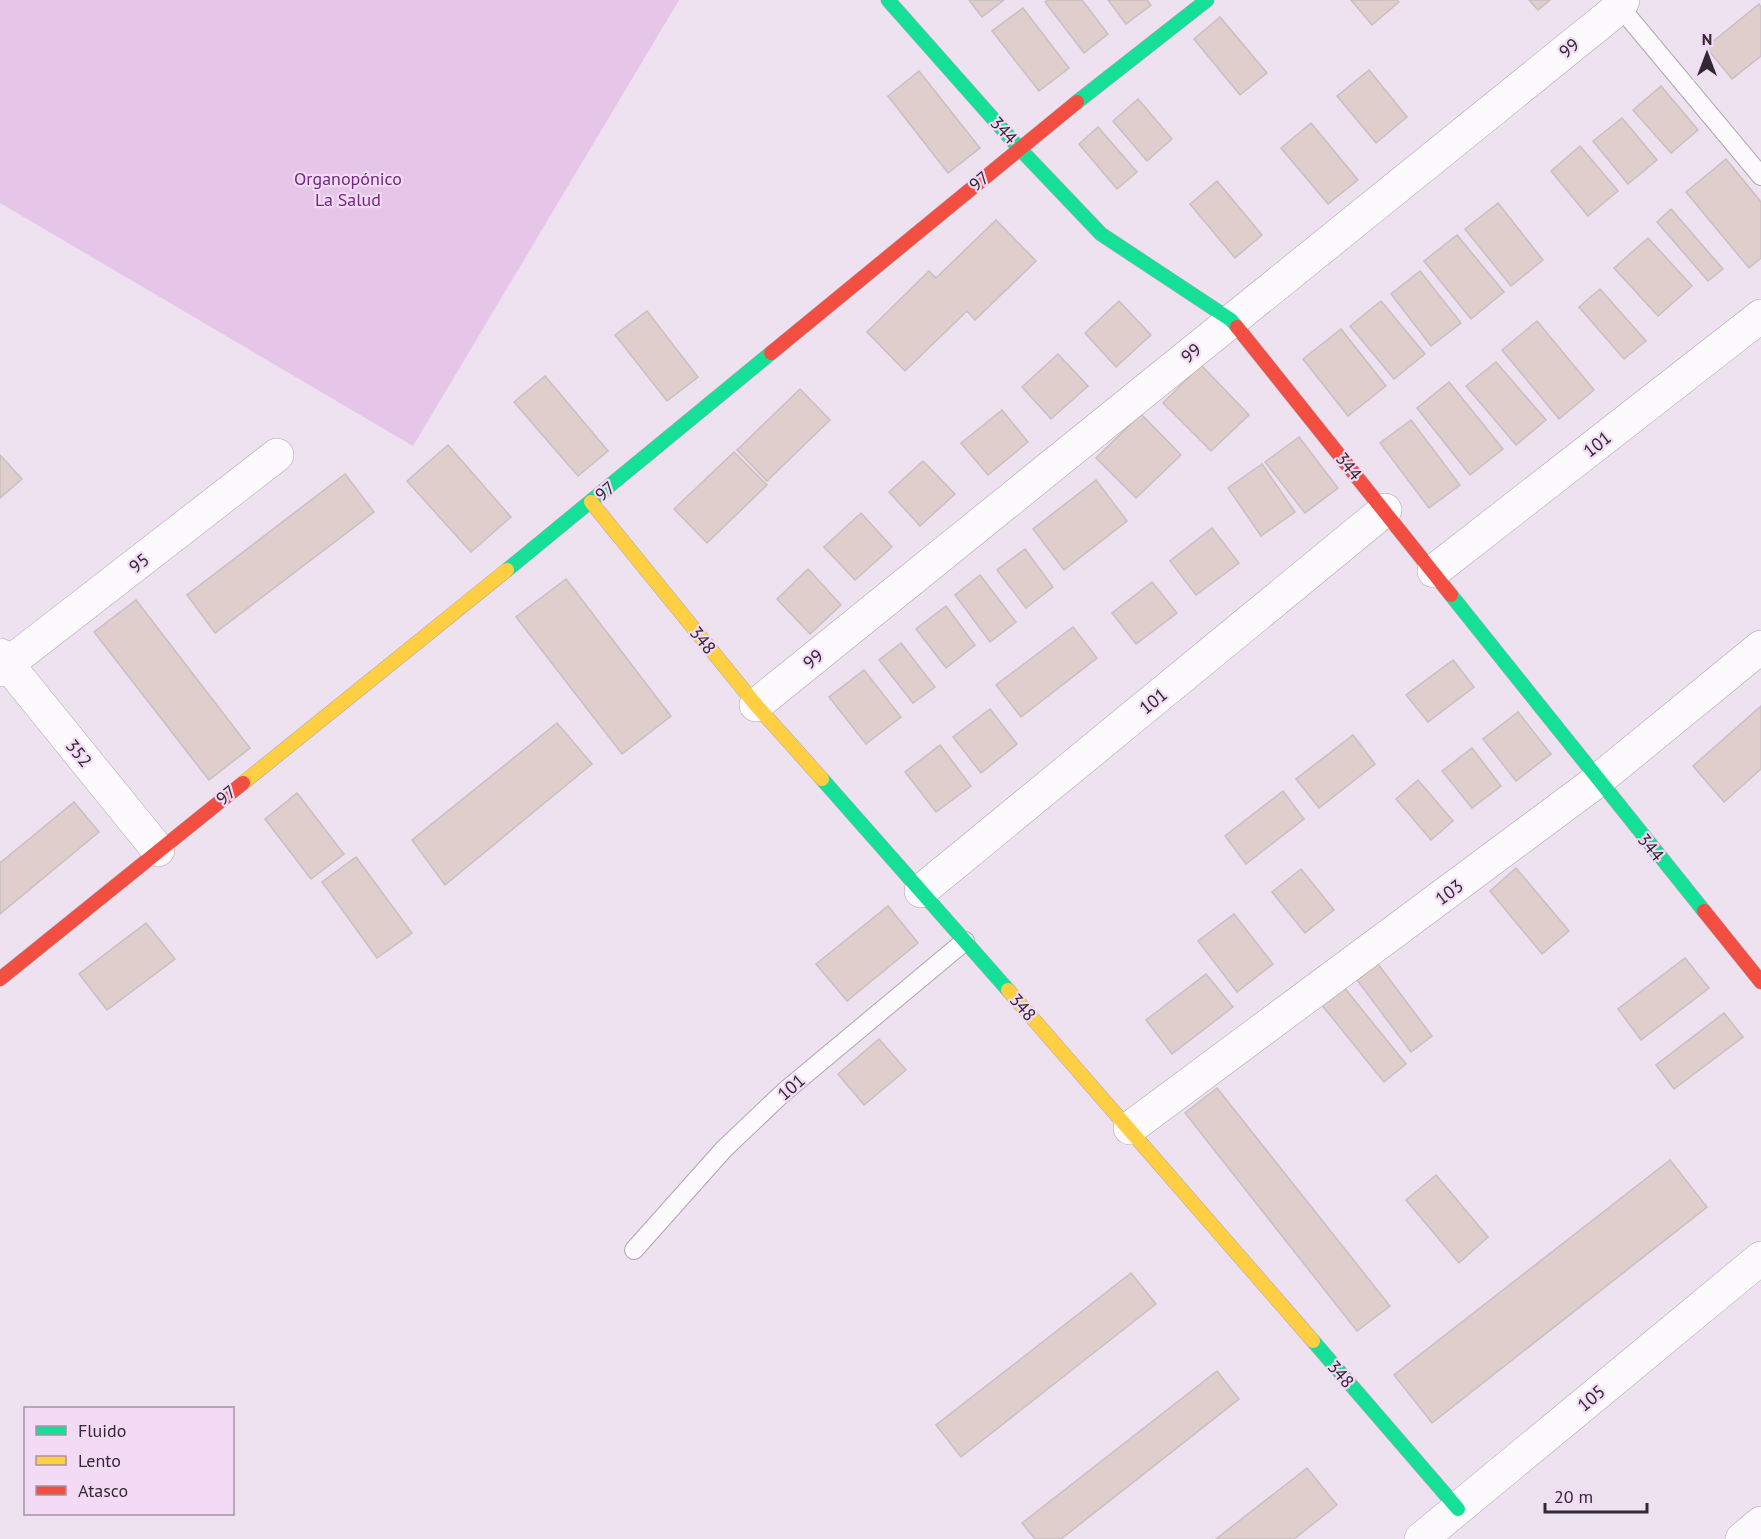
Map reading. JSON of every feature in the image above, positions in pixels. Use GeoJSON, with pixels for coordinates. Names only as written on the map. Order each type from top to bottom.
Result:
{"type":"FeatureCollection","features":[{"type":"Feature","properties":{"kind":"street","name":"344"},"geometry":{"type":"LineString","coordinates":[[888,0],[1019,148],[1101,234],[1231,320],[1434,571],[1597,781],[1761,982]]}},
{"type":"Feature","properties":{"kind":"street","name":"97"},"geometry":{"type":"LineString","coordinates":[[0,979],[591,502],[1019,148],[1207,0]]}},
{"type":"Feature","properties":{"kind":"street","name":"99"},"geometry":{"type":"LineString","coordinates":[[756,705],[1622,4]]}},
{"type":"Feature","properties":{"kind":"street","name":"101"},"geometry":{"type":"LineString","coordinates":[[1434,571],[1761,316]]}},
{"type":"Feature","properties":{"kind":"street","name":"95"},"geometry":{"type":"LineString","coordinates":[[2,663],[277,455]]}},
{"type":"Feature","properties":{"kind":"street","name":"348"},"geometry":{"type":"LineString","coordinates":[[591,502],[756,705],[1130,1128],[1458,1509]]}},
{"type":"Feature","properties":{"kind":"street","name":"101"},"geometry":{"type":"LineString","coordinates":[[921,891],[1385,510]]}},
{"type":"Feature","properties":{"kind":"street","name":"103"},"geometry":{"type":"LineString","coordinates":[[1130,1128],[1597,781],[1761,647]]}},
{"type":"Feature","properties":{"kind":"street","name":"352"},"geometry":{"type":"LineString","coordinates":[[2,663],[158,850]]}},
{"type":"Feature","properties":{"kind":"street","name":"105"},"geometry":{"type":"LineString","coordinates":[[1421,1539],[1761,1258]]}},
{"type":"Feature","properties":{"kind":"street"},"geometry":{"type":"LineString","coordinates":[[1742,1539],[1761,1523]]}},
{"type":"Feature","properties":{"kind":"lane"},"geometry":{"type":"LineString","coordinates":[[1622,4],[1761,176]]}},
{"type":"Feature","properties":{"kind":"lane","name":"101"},"geometry":{"type":"LineString","coordinates":[[634,1250],[724,1149],[775,1100],[965,941]]}},
{"type":"Feature","properties":{"kind":"green space","name":"Organopónico La Salud"},"geometry":{"type":"Polygon","coordinates":[[[0,0],[679,0],[413,446],[0,203],[0,0]]]}},
{"type":"Feature","properties":{"kind":"building"},"geometry":{"type":"Polygon","coordinates":[[[969,0],[1004,0],[982,17],[969,0]]]}},
{"type":"Feature","properties":{"kind":"building"},"geometry":{"type":"Polygon","coordinates":[[[1048,0],[1082,0],[1108,34],[1084,53],[1045,2],[1048,0]]]}},
{"type":"Feature","properties":{"kind":"building"},"geometry":{"type":"Polygon","coordinates":[[[1108,0],[1147,0],[1151,5],[1126,24],[1108,0]]]}},
{"type":"Feature","properties":{"kind":"building"},"geometry":{"type":"Polygon","coordinates":[[[1351,0],[1397,0],[1399,2],[1372,25],[1351,0]]]}},
{"type":"Feature","properties":{"kind":"building"},"geometry":{"type":"Polygon","coordinates":[[[1529,0],[1550,0],[1538,10],[1529,0]]]}},
{"type":"Feature","properties":{"kind":"building"},"geometry":{"type":"Polygon","coordinates":[[[1759,4],[1761,7],[1761,56],[1732,79],[1706,47],[1759,4]]]}},
{"type":"Feature","properties":{"kind":"building"},"geometry":{"type":"Polygon","coordinates":[[[1023,8],[1069,68],[1039,91],[992,31],[1023,8]]]}},
{"type":"Feature","properties":{"kind":"building"},"geometry":{"type":"Polygon","coordinates":[[[1220,17],[1267,73],[1240,95],[1194,39],[1220,17]]]}},
{"type":"Feature","properties":{"kind":"building"},"geometry":{"type":"Polygon","coordinates":[[[1369,70],[1407,117],[1376,143],[1337,96],[1369,70]]]}},
{"type":"Feature","properties":{"kind":"building"},"geometry":{"type":"Polygon","coordinates":[[[919,71],[980,148],[948,173],[888,96],[919,71]]]}},
{"type":"Feature","properties":{"kind":"building"},"geometry":{"type":"Polygon","coordinates":[[[1661,86],[1698,130],[1671,153],[1633,110],[1661,86]]]}},
{"type":"Feature","properties":{"kind":"building"},"geometry":{"type":"Polygon","coordinates":[[[1138,99],[1172,139],[1147,161],[1113,121],[1138,99]]]}},
{"type":"Feature","properties":{"kind":"building"},"geometry":{"type":"Polygon","coordinates":[[[1622,118],[1657,160],[1628,184],[1593,141],[1622,118]]]}},
{"type":"Feature","properties":{"kind":"building"},"geometry":{"type":"Polygon","coordinates":[[[1311,123],[1358,180],[1328,204],[1281,148],[1311,123]]]}},
{"type":"Feature","properties":{"kind":"building"},"geometry":{"type":"Polygon","coordinates":[[[1098,127],[1137,172],[1117,189],[1079,144],[1098,127]]]}},
{"type":"Feature","properties":{"kind":"building"},"geometry":{"type":"Polygon","coordinates":[[[1580,146],[1618,191],[1588,216],[1551,171],[1580,146]]]}},
{"type":"Feature","properties":{"kind":"building"},"geometry":{"type":"Polygon","coordinates":[[[1726,159],[1761,202],[1761,258],[1749,268],[1686,192],[1726,159]]]}},
{"type":"Feature","properties":{"kind":"building"},"geometry":{"type":"Polygon","coordinates":[[[1217,181],[1262,235],[1235,258],[1190,204],[1217,181]]]}},
{"type":"Feature","properties":{"kind":"building"},"geometry":{"type":"Polygon","coordinates":[[[1498,203],[1543,260],[1511,286],[1465,229],[1498,203]]]}},
{"type":"Feature","properties":{"kind":"building"},"geometry":{"type":"Polygon","coordinates":[[[1671,209],[1723,269],[1708,281],[1657,222],[1671,209]]]}},
{"type":"Feature","properties":{"kind":"building"},"geometry":{"type":"Polygon","coordinates":[[[996,220],[1036,261],[975,320],[967,311],[905,371],[867,332],[929,271],[936,278],[996,220]]]}},
{"type":"Feature","properties":{"kind":"building"},"geometry":{"type":"Polygon","coordinates":[[[1457,235],[1504,292],[1471,319],[1424,261],[1457,235]]]}},
{"type":"Feature","properties":{"kind":"building"},"geometry":{"type":"Polygon","coordinates":[[[1648,238],[1692,286],[1658,316],[1614,268],[1648,238]]]}},
{"type":"Feature","properties":{"kind":"building"},"geometry":{"type":"Polygon","coordinates":[[[1420,271],[1461,323],[1431,346],[1391,294],[1420,271]]]}},
{"type":"Feature","properties":{"kind":"building"},"geometry":{"type":"Polygon","coordinates":[[[1600,289],[1646,341],[1624,359],[1579,307],[1600,289]]]}},
{"type":"Feature","properties":{"kind":"building"},"geometry":{"type":"Polygon","coordinates":[[[1119,301],[1151,335],[1116,367],[1085,333],[1119,301]]]}},
{"type":"Feature","properties":{"kind":"building"},"geometry":{"type":"Polygon","coordinates":[[[1381,301],[1425,354],[1394,379],[1350,326],[1381,301]]]}},
{"type":"Feature","properties":{"kind":"building"},"geometry":{"type":"Polygon","coordinates":[[[647,311],[698,377],[667,401],[615,335],[647,311]]]}},
{"type":"Feature","properties":{"kind":"building"},"geometry":{"type":"Polygon","coordinates":[[[1537,321],[1594,390],[1559,419],[1502,350],[1537,321]]]}},
{"type":"Feature","properties":{"kind":"building"},"geometry":{"type":"Polygon","coordinates":[[[1341,329],[1386,386],[1348,416],[1303,359],[1341,329]]]}},
{"type":"Feature","properties":{"kind":"building"},"geometry":{"type":"Polygon","coordinates":[[[1058,354],[1088,386],[1051,419],[1022,387],[1058,354]]]}},
{"type":"Feature","properties":{"kind":"building"},"geometry":{"type":"Polygon","coordinates":[[[1496,362],[1546,420],[1516,445],[1466,386],[1496,362]]]}},
{"type":"Feature","properties":{"kind":"building"},"geometry":{"type":"Polygon","coordinates":[[[1201,365],[1249,415],[1211,451],[1163,403],[1201,365]]]}},
{"type":"Feature","properties":{"kind":"building"},"geometry":{"type":"Polygon","coordinates":[[[545,376],[608,451],[578,476],[514,402],[545,376]]]}},
{"type":"Feature","properties":{"kind":"building"},"geometry":{"type":"Polygon","coordinates":[[[1449,382],[1503,449],[1470,475],[1417,408],[1449,382]]]}},
{"type":"Feature","properties":{"kind":"building"},"geometry":{"type":"Polygon","coordinates":[[[800,389],[830,420],[767,481],[737,450],[800,389]]]}},
{"type":"Feature","properties":{"kind":"building"},"geometry":{"type":"Polygon","coordinates":[[[1002,410],[1028,442],[988,475],[961,443],[1002,410]]]}},
{"type":"Feature","properties":{"kind":"building"},"geometry":{"type":"Polygon","coordinates":[[[1141,414],[1181,455],[1136,498],[1096,458],[1141,414]]]}},
{"type":"Feature","properties":{"kind":"building"},"geometry":{"type":"Polygon","coordinates":[[[1411,420],[1460,485],[1429,508],[1380,443],[1411,420]]]}},
{"type":"Feature","properties":{"kind":"building"},"geometry":{"type":"Polygon","coordinates":[[[1299,437],[1338,488],[1305,513],[1265,462],[1299,437]]]}},
{"type":"Feature","properties":{"kind":"building"},"geometry":{"type":"Polygon","coordinates":[[[448,445],[511,517],[471,552],[407,481],[448,445]]]}},
{"type":"Feature","properties":{"kind":"building"},"geometry":{"type":"Polygon","coordinates":[[[734,452],[767,485],[707,543],[674,509],[734,452]]]}},
{"type":"Feature","properties":{"kind":"building"},"geometry":{"type":"Polygon","coordinates":[[[0,455],[22,479],[0,498],[0,455]]]}},
{"type":"Feature","properties":{"kind":"building"},"geometry":{"type":"Polygon","coordinates":[[[923,461],[955,494],[920,526],[889,492],[923,461]]]}},
{"type":"Feature","properties":{"kind":"building"},"geometry":{"type":"Polygon","coordinates":[[[1262,464],[1295,512],[1261,536],[1228,488],[1262,464]]]}},
{"type":"Feature","properties":{"kind":"building"},"geometry":{"type":"Polygon","coordinates":[[[345,474],[374,512],[215,633],[187,595],[345,474]]]}},
{"type":"Feature","properties":{"kind":"building"},"geometry":{"type":"Polygon","coordinates":[[[1096,480],[1127,521],[1064,570],[1033,529],[1096,480]]]}},
{"type":"Feature","properties":{"kind":"building"},"geometry":{"type":"Polygon","coordinates":[[[861,513],[892,547],[855,580],[824,547],[861,513]]]}},
{"type":"Feature","properties":{"kind":"building"},"geometry":{"type":"Polygon","coordinates":[[[1212,528],[1239,563],[1196,595],[1170,561],[1212,528]]]}},
{"type":"Feature","properties":{"kind":"building"},"geometry":{"type":"Polygon","coordinates":[[[1025,549],[1053,587],[1026,608],[997,570],[1025,549]]]}},
{"type":"Feature","properties":{"kind":"building"},"geometry":{"type":"Polygon","coordinates":[[[808,569],[841,605],[810,634],[777,599],[808,569]]]}},
{"type":"Feature","properties":{"kind":"building"},"geometry":{"type":"Polygon","coordinates":[[[980,575],[1016,622],[990,642],[955,595],[980,575]]]}},
{"type":"Feature","properties":{"kind":"building"},"geometry":{"type":"Polygon","coordinates":[[[566,579],[671,716],[622,754],[516,617],[566,579]]]}},
{"type":"Feature","properties":{"kind":"building"},"geometry":{"type":"Polygon","coordinates":[[[1152,582],[1177,613],[1136,644],[1112,613],[1152,582]]]}},
{"type":"Feature","properties":{"kind":"building"},"geometry":{"type":"Polygon","coordinates":[[[136,600],[250,748],[209,780],[94,632],[136,600]]]}},
{"type":"Feature","properties":{"kind":"building"},"geometry":{"type":"Polygon","coordinates":[[[946,606],[975,645],[946,668],[916,629],[946,606]]]}},
{"type":"Feature","properties":{"kind":"building"},"geometry":{"type":"Polygon","coordinates":[[[1073,627],[1097,658],[1021,717],[996,685],[1073,627]]]}},
{"type":"Feature","properties":{"kind":"building"},"geometry":{"type":"Polygon","coordinates":[[[901,643],[935,687],[913,703],[879,660],[901,643]]]}},
{"type":"Feature","properties":{"kind":"building"},"geometry":{"type":"Polygon","coordinates":[[[1453,660],[1474,687],[1428,722],[1406,695],[1453,660]]]}},
{"type":"Feature","properties":{"kind":"building"},"geometry":{"type":"Polygon","coordinates":[[[864,670],[901,717],[866,744],[829,697],[864,670]]]}},
{"type":"Feature","properties":{"kind":"building"},"geometry":{"type":"Polygon","coordinates":[[[1761,706],[1761,769],[1724,802],[1693,766],[1761,706]]]}},
{"type":"Feature","properties":{"kind":"building"},"geometry":{"type":"Polygon","coordinates":[[[990,709],[1017,744],[981,773],[953,737],[990,709]]]}},
{"type":"Feature","properties":{"kind":"building"},"geometry":{"type":"Polygon","coordinates":[[[1518,712],[1551,754],[1516,781],[1483,739],[1518,712]]]}},
{"type":"Feature","properties":{"kind":"building"},"geometry":{"type":"Polygon","coordinates":[[[557,723],[592,764],[445,885],[412,840],[557,723]]]}},
{"type":"Feature","properties":{"kind":"building"},"geometry":{"type":"Polygon","coordinates":[[[1353,735],[1375,764],[1319,808],[1296,779],[1353,735]]]}},
{"type":"Feature","properties":{"kind":"building"},"geometry":{"type":"Polygon","coordinates":[[[940,745],[971,786],[936,812],[905,772],[940,745]]]}},
{"type":"Feature","properties":{"kind":"building"},"geometry":{"type":"Polygon","coordinates":[[[1472,748],[1501,786],[1472,808],[1442,771],[1472,748]]]}},
{"type":"Feature","properties":{"kind":"building"},"geometry":{"type":"Polygon","coordinates":[[[1418,780],[1453,821],[1431,840],[1396,799],[1418,780]]]}},
{"type":"Feature","properties":{"kind":"building"},"geometry":{"type":"Polygon","coordinates":[[[1283,791],[1304,819],[1246,864],[1225,836],[1283,791]]]}},
{"type":"Feature","properties":{"kind":"building"},"geometry":{"type":"Polygon","coordinates":[[[297,793],[344,854],[311,879],[265,819],[297,793]]]}},
{"type":"Feature","properties":{"kind":"building"},"geometry":{"type":"Polygon","coordinates":[[[74,802],[99,832],[0,914],[0,863],[74,802]]]}},
{"type":"Feature","properties":{"kind":"building"},"geometry":{"type":"Polygon","coordinates":[[[356,857],[412,933],[377,958],[322,882],[356,857]]]}},
{"type":"Feature","properties":{"kind":"building"},"geometry":{"type":"Polygon","coordinates":[[[1516,868],[1569,931],[1542,954],[1490,891],[1516,868]]]}},
{"type":"Feature","properties":{"kind":"building"},"geometry":{"type":"Polygon","coordinates":[[[1301,869],[1334,910],[1305,933],[1272,892],[1301,869]]]}},
{"type":"Feature","properties":{"kind":"building"},"geometry":{"type":"Polygon","coordinates":[[[888,906],[918,943],[847,1001],[816,964],[888,906]]]}},
{"type":"Feature","properties":{"kind":"building"},"geometry":{"type":"Polygon","coordinates":[[[1234,914],[1273,964],[1237,992],[1198,941],[1234,914]]]}},
{"type":"Feature","properties":{"kind":"building"},"geometry":{"type":"Polygon","coordinates":[[[146,923],[175,959],[107,1010],[79,974],[146,923]]]}},
{"type":"Feature","properties":{"kind":"building"},"geometry":{"type":"Polygon","coordinates":[[[1685,958],[1709,988],[1641,1040],[1618,1009],[1685,958]]]}},
{"type":"Feature","properties":{"kind":"building"},"geometry":{"type":"Polygon","coordinates":[[[1378,964],[1432,1036],[1411,1052],[1357,980],[1378,964]]]}},
{"type":"Feature","properties":{"kind":"building"},"geometry":{"type":"Polygon","coordinates":[[[1206,974],[1233,1007],[1172,1054],[1146,1020],[1206,974]]]}},
{"type":"Feature","properties":{"kind":"building"},"geometry":{"type":"Polygon","coordinates":[[[1343,986],[1406,1064],[1384,1082],[1321,1004],[1343,986]]]}},
{"type":"Feature","properties":{"kind":"building"},"geometry":{"type":"Polygon","coordinates":[[[1724,1013],[1743,1037],[1674,1089],[1656,1065],[1724,1013]]]}},
{"type":"Feature","properties":{"kind":"building"},"geometry":{"type":"Polygon","coordinates":[[[879,1039],[906,1070],[864,1105],[838,1074],[879,1039]]]}},
{"type":"Feature","properties":{"kind":"building"},"geometry":{"type":"Polygon","coordinates":[[[1217,1088],[1390,1306],[1357,1331],[1185,1113],[1217,1088]]]}},
{"type":"Feature","properties":{"kind":"building"},"geometry":{"type":"Polygon","coordinates":[[[1670,1160],[1707,1207],[1432,1423],[1394,1375],[1670,1160]]]}},
{"type":"Feature","properties":{"kind":"building"},"geometry":{"type":"Polygon","coordinates":[[[1436,1175],[1488,1237],[1459,1263],[1406,1200],[1436,1175]]]}},
{"type":"Feature","properties":{"kind":"building"},"geometry":{"type":"Polygon","coordinates":[[[1131,1273],[1156,1304],[961,1457],[936,1425],[1131,1273]]]}},
{"type":"Feature","properties":{"kind":"building"},"geometry":{"type":"Polygon","coordinates":[[[1217,1371],[1239,1399],[1061,1539],[1035,1539],[1022,1523],[1217,1371]]]}},
{"type":"Feature","properties":{"kind":"building"},"geometry":{"type":"Polygon","coordinates":[[[1307,1468],[1337,1505],[1294,1539],[1216,1539],[1307,1468]]]}},
{"type":"Feature","properties":{"kind":"traffic: fast"},"geometry":{"type":"LineString","coordinates":[[888,0],[1019,148],[1101,234],[1231,320],[1237,327]]}},
{"type":"Feature","properties":{"kind":"traffic: fast"},"geometry":{"type":"LineString","coordinates":[[1077,102],[1207,0]]}},
{"type":"Feature","properties":{"kind":"traffic: fast"},"geometry":{"type":"LineString","coordinates":[[507,570],[771,353]]}},
{"type":"Feature","properties":{"kind":"traffic: fast"},"geometry":{"type":"LineString","coordinates":[[1451,595],[1704,911]]}},
{"type":"Feature","properties":{"kind":"traffic: fast"},"geometry":{"type":"LineString","coordinates":[[822,779],[1008,990]]}},
{"type":"Feature","properties":{"kind":"traffic: fast"},"geometry":{"type":"LineString","coordinates":[[1313,1341],[1458,1509]]}},
{"type":"Feature","properties":{"kind":"traffic: slow"},"geometry":{"type":"LineString","coordinates":[[591,502],[756,705],[822,779]]}},
{"type":"Feature","properties":{"kind":"traffic: slow"},"geometry":{"type":"LineString","coordinates":[[243,783],[507,570]]}},
{"type":"Feature","properties":{"kind":"traffic: slow"},"geometry":{"type":"LineString","coordinates":[[1008,990],[1313,1341]]}},
{"type":"Feature","properties":{"kind":"traffic: jam"},"geometry":{"type":"LineString","coordinates":[[771,353],[1077,102]]}},
{"type":"Feature","properties":{"kind":"traffic: jam"},"geometry":{"type":"LineString","coordinates":[[1237,327],[1451,595]]}},
{"type":"Feature","properties":{"kind":"traffic: jam"},"geometry":{"type":"LineString","coordinates":[[0,979],[243,783]]}},
{"type":"Feature","properties":{"kind":"traffic: jam"},"geometry":{"type":"LineString","coordinates":[[1704,911],[1761,982]]}}]}
